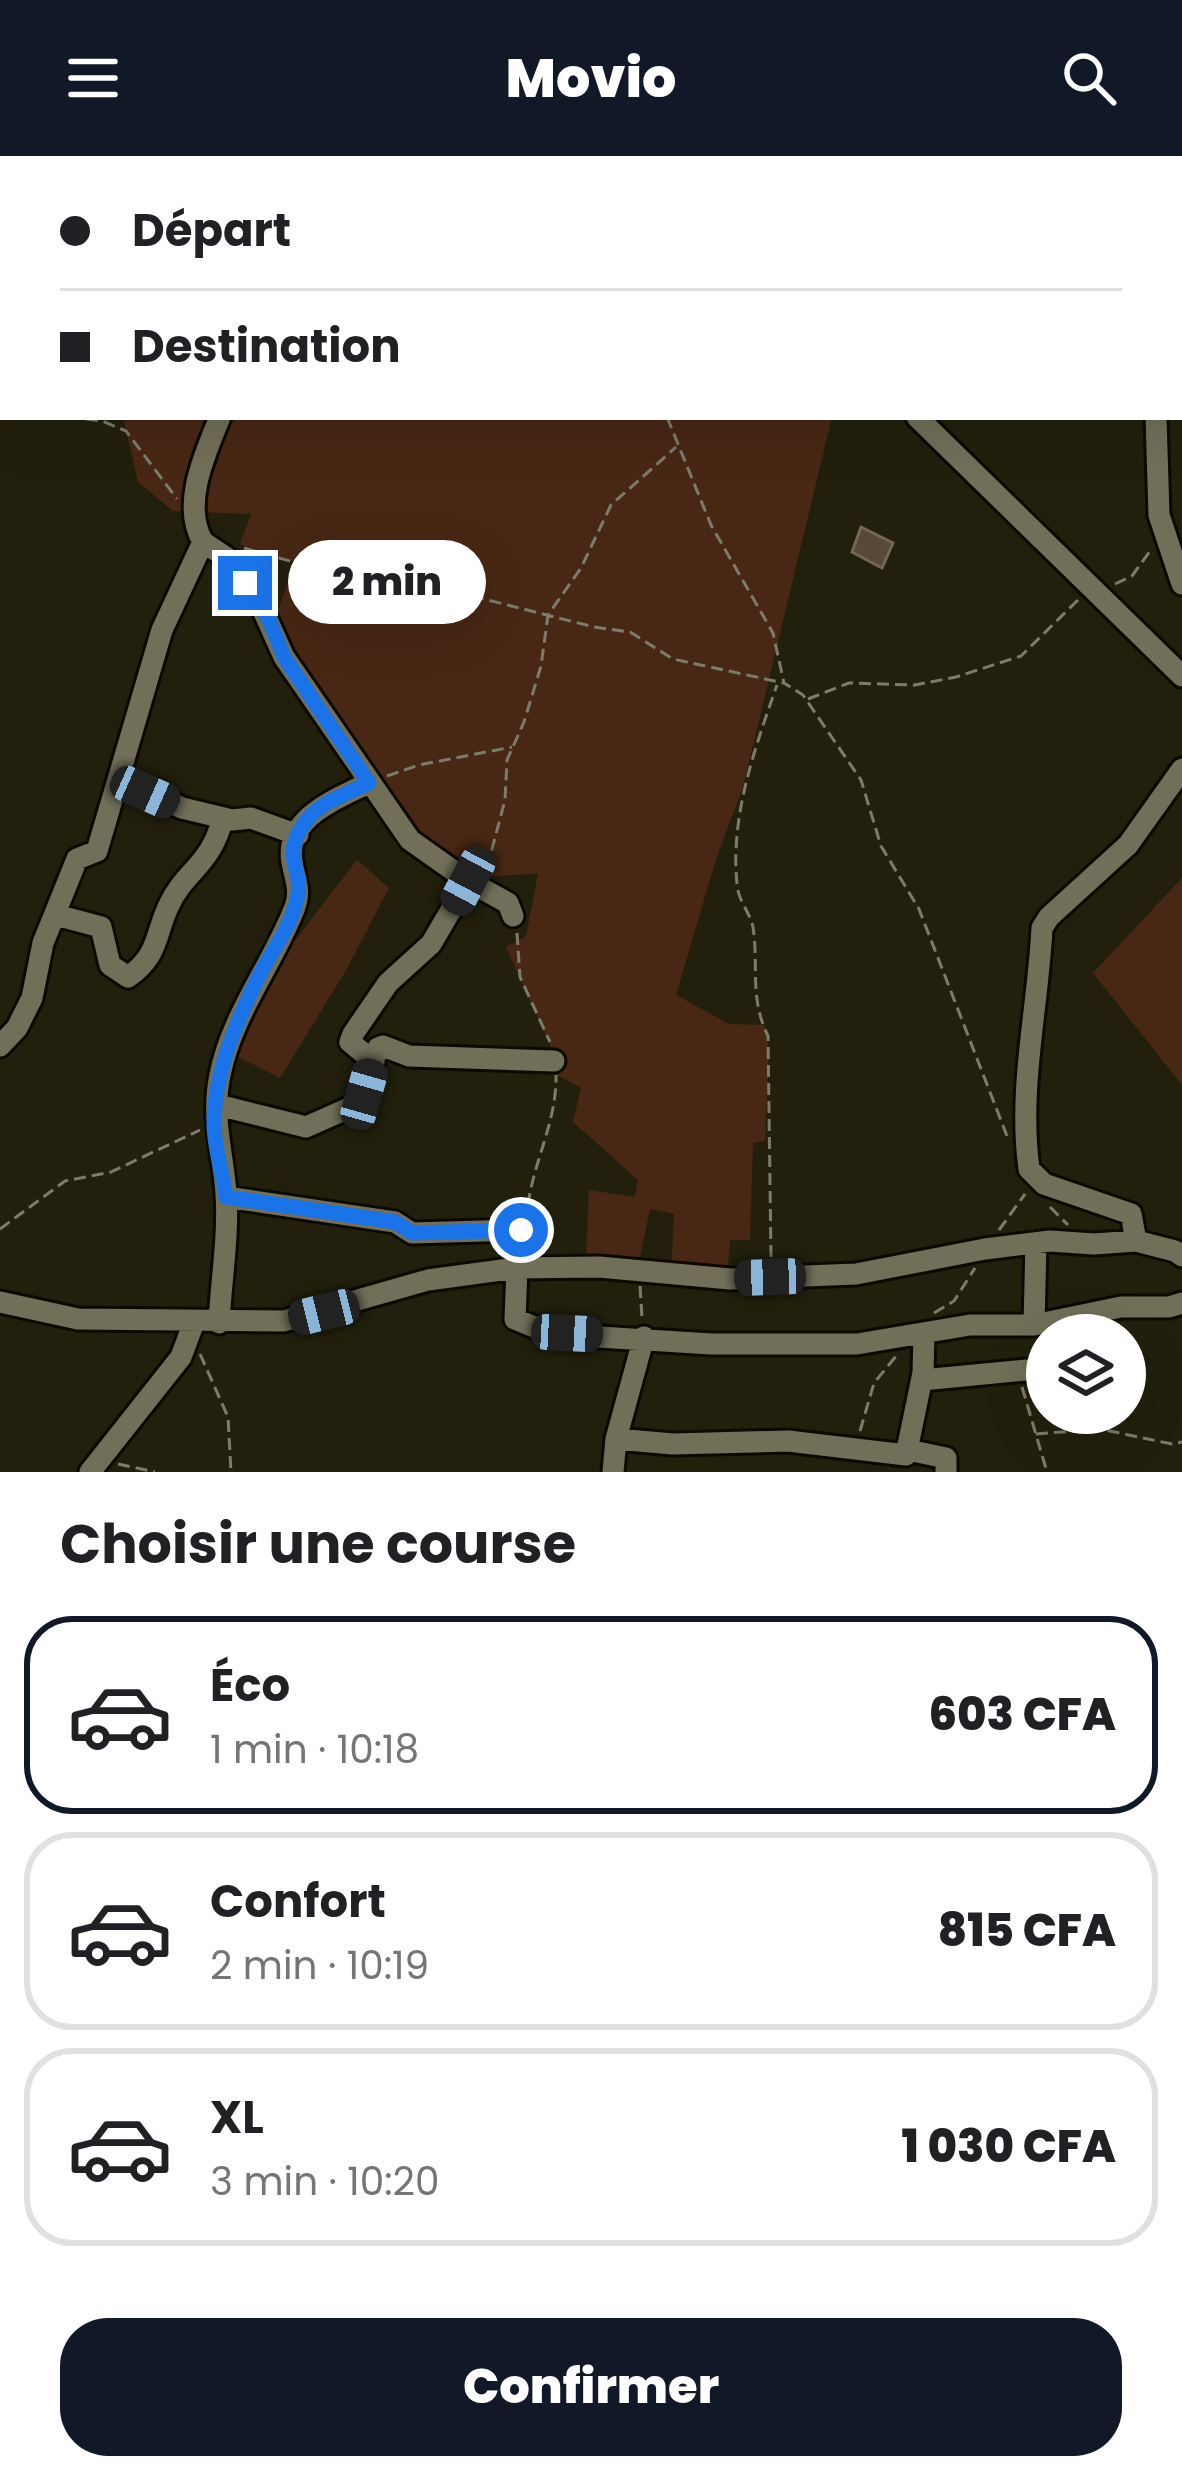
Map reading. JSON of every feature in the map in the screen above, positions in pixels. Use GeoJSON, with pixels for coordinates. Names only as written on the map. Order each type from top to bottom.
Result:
{"type":"FeatureCollection","features":[{"type":"Feature","properties":{"kind":"street"},"geometry":{"type":"LineString","coordinates":[[219,420],[202,462],[194,518],[202,542],[227,558],[262,608],[284,657],[410,840],[508,903],[513,916]]}},
{"type":"Feature","properties":{"kind":"street"},"geometry":{"type":"LineString","coordinates":[[920,420],[1182,676]]}},
{"type":"Feature","properties":{"kind":"street"},"geometry":{"type":"LineString","coordinates":[[1156,420],[1156,485],[1162,528],[1182,584]]}},
{"type":"Feature","properties":{"kind":"street"},"geometry":{"type":"LineString","coordinates":[[0,1046],[17,1028],[32,998],[43,943],[77,859],[98,851],[162,630],[202,542]]}},
{"type":"Feature","properties":{"kind":"street"},"geometry":{"type":"LineString","coordinates":[[1136,1241],[1131,1214],[1044,1184],[1029,1169],[1026,1084],[1042,928],[1049,916],[1128,845],[1182,769]]}},
{"type":"Feature","properties":{"kind":"street"},"geometry":{"type":"LineString","coordinates":[[120,778],[182,808],[223,818],[250,818],[298,835]]}},
{"type":"Feature","properties":{"kind":"street"},"geometry":{"type":"LineString","coordinates":[[218,1322],[226,1197],[216,1114],[219,1078],[258,978],[297,902],[290,856],[298,835],[308,817],[369,783]]}},
{"type":"Feature","properties":{"kind":"street"},"geometry":{"type":"LineString","coordinates":[[56,915],[101,927],[107,958],[121,976],[128,977],[153,951],[170,902],[213,850],[223,818]]}},
{"type":"Feature","properties":{"kind":"street"},"geometry":{"type":"LineString","coordinates":[[374,1062],[350,1042],[353,1034],[388,982],[431,944],[475,884]]}},
{"type":"Feature","properties":{"kind":"street"},"geometry":{"type":"LineString","coordinates":[[216,1114],[306,1127],[358,1104],[378,1048],[383,1046],[409,1056],[554,1061]]}},
{"type":"Feature","properties":{"kind":"street"},"geometry":{"type":"LineString","coordinates":[[226,1197],[395,1222],[412,1233],[521,1230],[528,1222]]}},
{"type":"Feature","properties":{"kind":"street"},"geometry":{"type":"LineString","coordinates":[[0,1302],[79,1319],[193,1330],[218,1322],[284,1321],[428,1280],[517,1268],[598,1267],[730,1279],[856,1274],[1036,1243],[1136,1241],[1182,1256]]}},
{"type":"Feature","properties":{"kind":"street"},"geometry":{"type":"LineString","coordinates":[[1034,1314],[1036,1243]]}},
{"type":"Feature","properties":{"kind":"street"},"geometry":{"type":"LineString","coordinates":[[517,1268],[515,1319],[551,1334],[779,1346],[857,1344],[970,1325],[1026,1325]]}},
{"type":"Feature","properties":{"kind":"street"},"geometry":{"type":"LineString","coordinates":[[1087,1314],[1182,1303]]}},
{"type":"Feature","properties":{"kind":"street"},"geometry":{"type":"LineString","coordinates":[[95,1465],[129,1426],[193,1330]]}},
{"type":"Feature","properties":{"kind":"street"},"geometry":{"type":"LineString","coordinates":[[616,1439],[673,1444],[788,1441],[901,1456],[908,1450],[922,1380],[924,1334]]}},
{"type":"Feature","properties":{"kind":"street"},"geometry":{"type":"LineString","coordinates":[[613,1472],[616,1439],[644,1337]]}},
{"type":"Feature","properties":{"kind":"street"},"geometry":{"type":"LineString","coordinates":[[922,1380],[1026,1370]]}},
{"type":"Feature","properties":{"kind":"street"},"geometry":{"type":"LineString","coordinates":[[908,1450],[940,1454],[946,1458],[946,1472]]}},
{"type":"Feature","properties":{"kind":"path"},"geometry":{"type":"LineString","coordinates":[[88,420],[126,431],[194,518]]}},
{"type":"Feature","properties":{"kind":"path"},"geometry":{"type":"LineString","coordinates":[[668,420],[711,525],[773,633],[781,682],[752,759],[736,857],[740,901],[752,922],[756,1012],[768,1036],[770,1277]]}},
{"type":"Feature","properties":{"kind":"path"},"geometry":{"type":"LineString","coordinates":[[475,884],[505,800],[508,760],[541,666],[548,615],[581,568],[611,505],[678,446]]}},
{"type":"Feature","properties":{"kind":"path"},"geometry":{"type":"LineString","coordinates":[[806,700],[849,683],[915,685],[1021,656],[1090,588],[1132,576],[1162,528]]}},
{"type":"Feature","properties":{"kind":"path"},"geometry":{"type":"LineString","coordinates":[[239,546],[381,587],[468,595],[630,632],[673,659],[781,682],[806,700],[861,780],[881,846],[919,909],[1010,1142]]}},
{"type":"Feature","properties":{"kind":"path"},"geometry":{"type":"LineString","coordinates":[[369,783],[418,765],[514,746]]}},
{"type":"Feature","properties":{"kind":"path"},"geometry":{"type":"LineString","coordinates":[[513,916],[520,977],[551,1044],[556,1101],[532,1182],[528,1222]]}},
{"type":"Feature","properties":{"kind":"path"},"geometry":{"type":"LineString","coordinates":[[0,1229],[64,1181],[111,1172],[216,1114]]}},
{"type":"Feature","properties":{"kind":"path"},"geometry":{"type":"LineString","coordinates":[[1037,1177],[1052,1211],[1069,1225]]}},
{"type":"Feature","properties":{"kind":"path"},"geometry":{"type":"LineString","coordinates":[[639,1272],[644,1337]]}},
{"type":"Feature","properties":{"kind":"path"},"geometry":{"type":"LineString","coordinates":[[193,1330],[228,1418],[231,1472]]}},
{"type":"Feature","properties":{"kind":"path"},"geometry":{"type":"LineString","coordinates":[[1026,1370],[1022,1388],[1026,1402]]}},
{"type":"Feature","properties":{"kind":"path"},"geometry":{"type":"LineString","coordinates":[[1047,1472],[1035,1435],[1100,1429],[1182,1442]]}},
{"type":"Feature","properties":{"kind":"path"},"geometry":{"type":"LineString","coordinates":[[95,1465],[155,1472]]}},
{"type":"Feature","properties":{"kind":"shaded area"},"geometry":{"type":"Polygon","coordinates":[[[124,420],[831,420],[743,787],[716,859],[676,995],[729,1024],[765,1025],[769,1051],[765,1141],[753,1143],[750,1240],[730,1240],[727,1281],[671,1278],[674,1214],[650,1209],[637,1271],[586,1258],[589,1190],[635,1197],[638,1180],[573,1122],[581,1088],[555,1074],[550,1044],[506,947],[526,936],[538,874],[448,878],[404,842],[271,630],[295,562],[240,544],[251,514],[173,511],[138,482],[124,420]]]}},
{"type":"Feature","properties":{"kind":"shaded area"},"geometry":{"type":"Polygon","coordinates":[[[357,860],[389,888],[345,972],[280,1078],[231,1053],[266,978],[357,860]]]}},
{"type":"Feature","properties":{"kind":"shaded area"},"geometry":{"type":"Polygon","coordinates":[[[1182,878],[1182,1085],[1093,973],[1182,878]]]}},
{"type":"Feature","properties":{"kind":"building"},"geometry":{"type":"Polygon","coordinates":[[[861,527],[893,543],[882,568],[852,552],[861,527]]]}},
{"type":"Feature","properties":{"kind":"route"},"geometry":{"type":"LineString","coordinates":[[245,583],[269,620],[284,657],[369,783],[308,817],[293,843],[290,856],[297,902],[258,978],[219,1078],[214,1123],[226,1197],[395,1222],[412,1233],[521,1230]]}}]}
